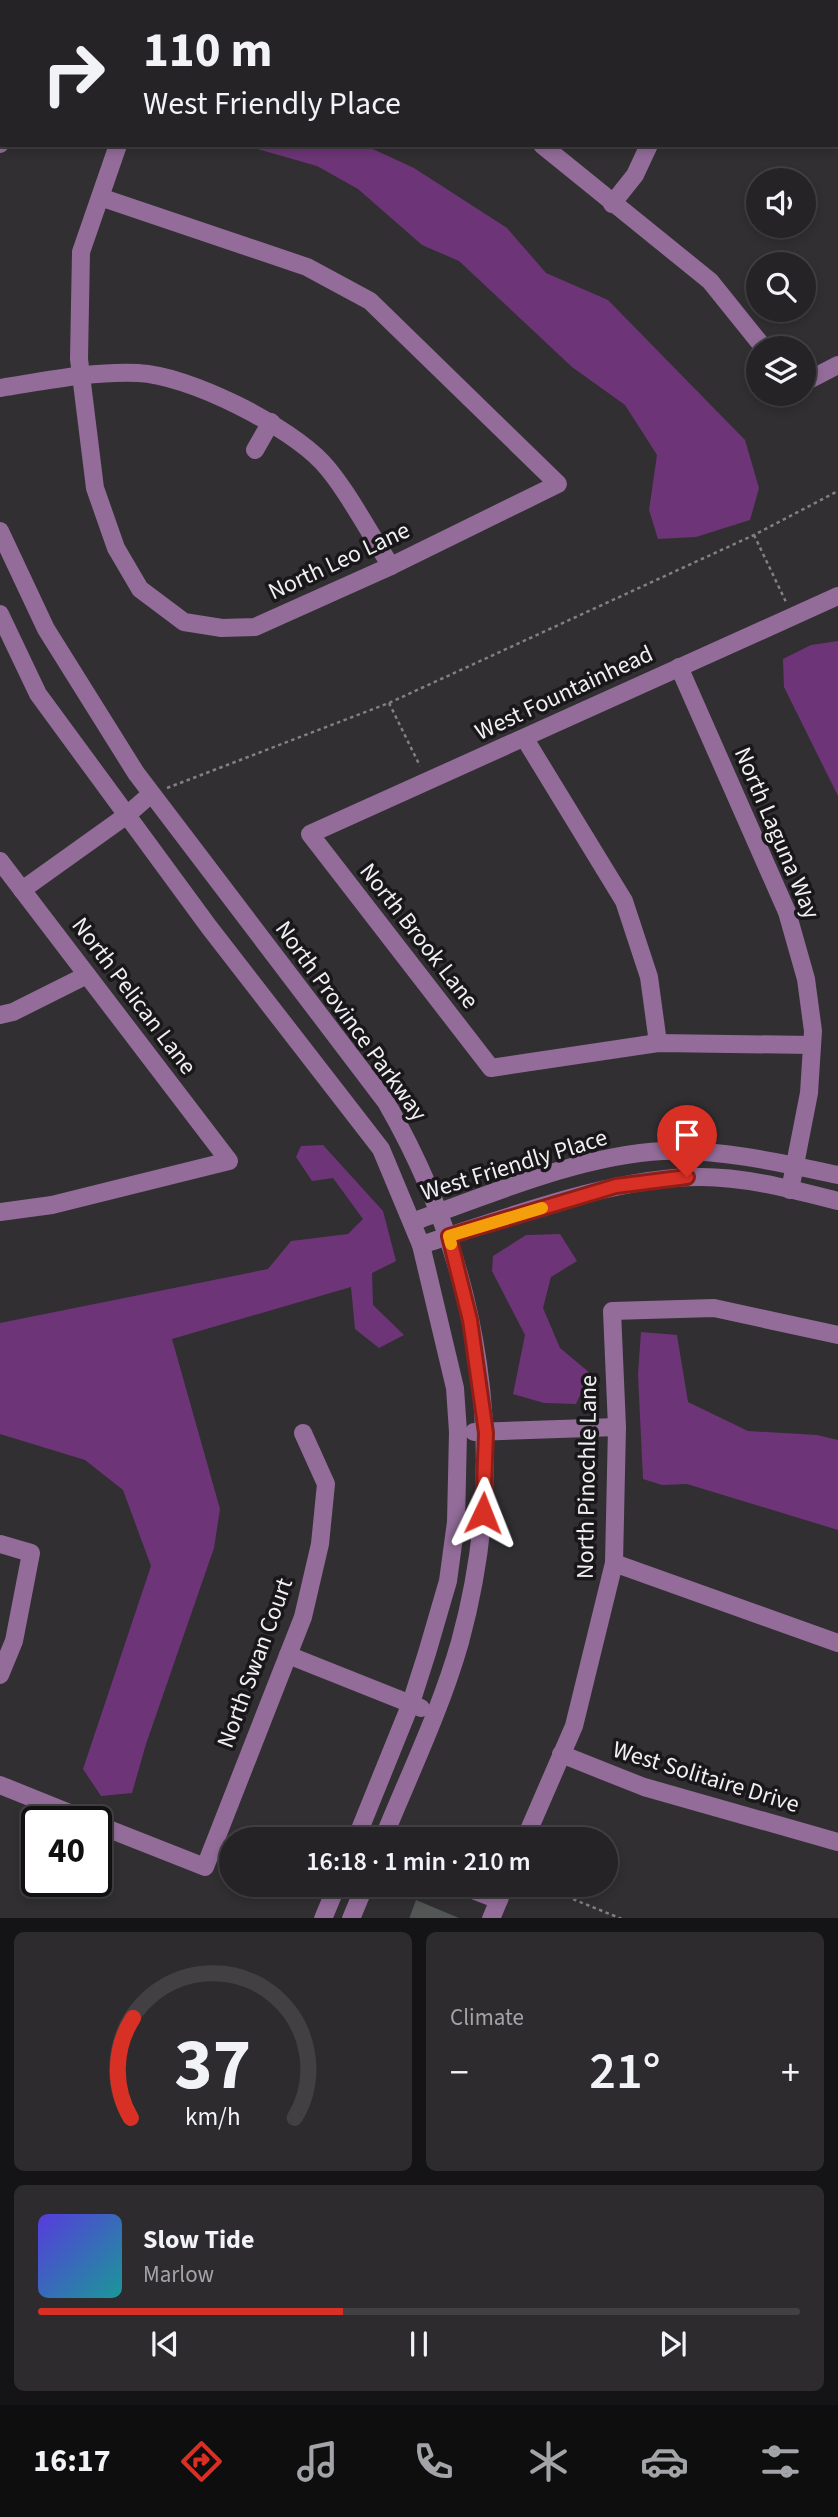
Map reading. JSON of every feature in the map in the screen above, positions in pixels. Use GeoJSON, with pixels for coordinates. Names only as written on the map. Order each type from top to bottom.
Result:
{"type":"FeatureCollection","features":[{"type":"Feature","properties":{"kind":"street"},"geometry":{"type":"LineString","coordinates":[[81,376],[81,252],[117,147]]}},
{"type":"Feature","properties":{"kind":"street"},"geometry":{"type":"LineString","coordinates":[[544,147],[710,281],[754,336]]}},
{"type":"Feature","properties":{"kind":"street"},"geometry":{"type":"LineString","coordinates":[[612,204],[635,176],[648,147]]}},
{"type":"Feature","properties":{"kind":"street","name":"North Leo Lane"},"geometry":{"type":"LineString","coordinates":[[81,376],[95,488],[116,548],[140,589],[184,622],[222,628],[255,627],[391,566],[558,484],[370,301],[307,267],[100,197]]}},
{"type":"Feature","properties":{"kind":"street"},"geometry":{"type":"LineString","coordinates":[[816,376],[838,365]]}},
{"type":"Feature","properties":{"kind":"street"},"geometry":{"type":"LineString","coordinates":[[0,388],[81,376],[141,373],[204,390],[271,422],[323,463],[391,566]]}},
{"type":"Feature","properties":{"kind":"street"},"geometry":{"type":"LineString","coordinates":[[255,450],[271,422]]}},
{"type":"Feature","properties":{"kind":"street","name":"North Province Parkway"},"geometry":{"type":"LineString","coordinates":[[0,531],[46,629],[151,794],[386,1102],[417,1156],[449,1236],[470,1320],[486,1433],[483,1513],[475,1577],[459,1644],[388,1827]]}},
{"type":"Feature","properties":{"kind":"street","name":"West Fountainhead"},"geometry":{"type":"LineString","coordinates":[[310,834],[838,596]]}},
{"type":"Feature","properties":{"kind":"street","name":"North Province Parkway"},"geometry":{"type":"LineString","coordinates":[[0,614],[38,694],[209,927],[381,1149],[421,1245],[455,1388],[458,1432],[456,1522],[448,1581],[411,1703],[361,1827]]}},
{"type":"Feature","properties":{"kind":"street","name":"North Laguna Way"},"geometry":{"type":"LineString","coordinates":[[679,667],[787,912],[806,979],[812,1045],[809,1093],[790,1190]]}},
{"type":"Feature","properties":{"kind":"street"},"geometry":{"type":"LineString","coordinates":[[525,739],[624,901],[649,977],[658,1043],[812,1045]]}},
{"type":"Feature","properties":{"kind":"street"},"geometry":{"type":"LineString","coordinates":[[22,890],[127,816],[151,794]]}},
{"type":"Feature","properties":{"kind":"street","name":"North Brook Lane"},"geometry":{"type":"LineString","coordinates":[[310,834],[491,1068],[658,1043]]}},
{"type":"Feature","properties":{"kind":"street","name":"North Pelican Lane"},"geometry":{"type":"LineString","coordinates":[[0,861],[229,1161],[52,1205],[0,1212]]}},
{"type":"Feature","properties":{"kind":"street"},"geometry":{"type":"LineString","coordinates":[[0,1015],[13,1012],[87,975]]}},
{"type":"Feature","properties":{"kind":"street","name":"West Friendly Place"},"geometry":{"type":"LineString","coordinates":[[412,1222],[553,1173],[652,1153],[737,1157],[838,1175]]}},
{"type":"Feature","properties":{"kind":"street","name":"West Friendly Place"},"geometry":{"type":"LineString","coordinates":[[421,1245],[616,1186],[671,1178],[703,1177],[838,1200]]}},
{"type":"Feature","properties":{"kind":"street","name":"North Pinochle Lane"},"geometry":{"type":"LineString","coordinates":[[530,1827],[574,1726],[614,1563],[617,1427],[612,1311],[714,1308],[838,1335]]}},
{"type":"Feature","properties":{"kind":"street"},"geometry":{"type":"LineString","coordinates":[[458,1432],[617,1427]]}},
{"type":"Feature","properties":{"kind":"street","name":"North Swan Court"},"geometry":{"type":"LineString","coordinates":[[112,1830],[205,1867],[303,1617],[320,1545],[327,1484],[303,1433]]}},
{"type":"Feature","properties":{"kind":"street"},"geometry":{"type":"LineString","coordinates":[[0,1544],[31,1553],[14,1641],[0,1675]]}},
{"type":"Feature","properties":{"kind":"street"},"geometry":{"type":"LineString","coordinates":[[614,1563],[838,1643]]}},
{"type":"Feature","properties":{"kind":"street"},"geometry":{"type":"LineString","coordinates":[[288,1655],[433,1714]]}},
{"type":"Feature","properties":{"kind":"street","name":"West Solitaire Drive"},"geometry":{"type":"LineString","coordinates":[[561,1754],[644,1787],[838,1842]]}},
{"type":"Feature","properties":{"kind":"street"},"geometry":{"type":"LineString","coordinates":[[0,1785],[52,1806]]}},
{"type":"Feature","properties":{"kind":"street"},"geometry":{"type":"LineString","coordinates":[[323,1918],[332,1897]]}},
{"type":"Feature","properties":{"kind":"street"},"geometry":{"type":"LineString","coordinates":[[351,1918],[360,1897]]}},
{"type":"Feature","properties":{"kind":"street"},"geometry":{"type":"LineString","coordinates":[[491,1918],[500,1897]]}},
{"type":"Feature","properties":{"kind":"path"},"geometry":{"type":"LineString","coordinates":[[151,794],[389,703],[754,535],[838,491]]}},
{"type":"Feature","properties":{"kind":"path"},"geometry":{"type":"LineString","coordinates":[[754,535],[793,616]]}},
{"type":"Feature","properties":{"kind":"path"},"geometry":{"type":"LineString","coordinates":[[389,703],[428,782]]}},
{"type":"Feature","properties":{"kind":"path"},"geometry":{"type":"LineString","coordinates":[[568,1897],[620,1918]]}},
{"type":"Feature","properties":{"kind":"shaded area"},"geometry":{"type":"Polygon","coordinates":[[[251,147],[368,147],[414,168],[507,228],[546,273],[608,300],[745,440],[759,488],[750,520],[696,537],[658,539],[649,510],[657,455],[625,405],[572,367],[459,261],[422,245],[358,189],[317,166],[251,147]]]}},
{"type":"Feature","properties":{"kind":"shaded area"},"geometry":{"type":"Polygon","coordinates":[[[838,641],[838,796],[784,687],[783,659],[811,645],[838,641]]]}},
{"type":"Feature","properties":{"kind":"shaded area"},"geometry":{"type":"Polygon","coordinates":[[[323,1145],[383,1211],[396,1261],[372,1273],[373,1305],[404,1335],[379,1348],[355,1329],[351,1287],[172,1339],[220,1509],[214,1548],[146,1744],[132,1793],[101,1796],[83,1769],[151,1566],[123,1490],[85,1460],[0,1434],[0,1323],[268,1269],[291,1241],[348,1234],[363,1219],[333,1178],[312,1181],[296,1157],[301,1146],[323,1145]]]}},
{"type":"Feature","properties":{"kind":"shaded area"},"geometry":{"type":"Polygon","coordinates":[[[560,1234],[577,1261],[551,1277],[543,1308],[560,1348],[590,1373],[576,1404],[544,1403],[513,1394],[525,1335],[492,1271],[493,1256],[526,1235],[560,1234]]]}},
{"type":"Feature","properties":{"kind":"shaded area"},"geometry":{"type":"Polygon","coordinates":[[[641,1332],[677,1335],[688,1402],[748,1431],[817,1435],[838,1440],[838,1530],[687,1484],[662,1485],[643,1479],[638,1374],[641,1332]]]}},
{"type":"Feature","properties":{"kind":"building"},"geometry":{"type":"Polygon","coordinates":[[[416,1900],[459,1918],[409,1918],[416,1900]]]}},
{"type":"Feature","properties":{"kind":"slow traffic"},"geometry":{"type":"LineString","coordinates":[[451,1244],[449,1236],[542,1208]]}},
{"type":"Feature","properties":{"kind":"route"},"geometry":{"type":"LineString","coordinates":[[483,1513],[486,1433],[470,1320],[449,1236],[616,1186],[687,1177]]}}]}
